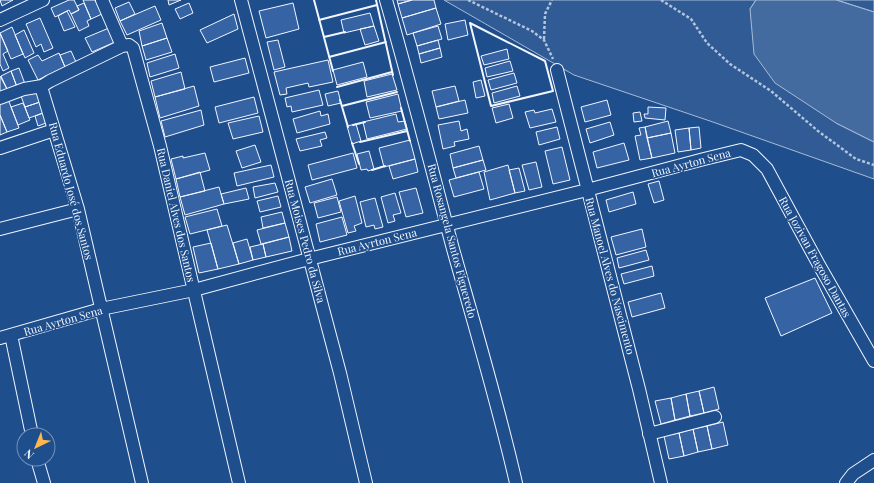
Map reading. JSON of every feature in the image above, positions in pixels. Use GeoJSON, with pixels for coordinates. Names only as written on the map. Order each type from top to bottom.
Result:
{"type":"FeatureCollection","features":[{"type":"Feature","properties":{"kind":"street"},"geometry":{"type":"LineString","coordinates":[[0,20],[43,0]]}},
{"type":"Feature","properties":{"kind":"street"},"geometry":{"type":"LineString","coordinates":[[0,98],[24,89],[42,86],[122,46],[102,0]]}},
{"type":"Feature","properties":{"kind":"street","name":"Rua Moises Pedro da Silva"},"geometry":{"type":"LineString","coordinates":[[241,0],[340,374],[366,483]]}},
{"type":"Feature","properties":{"kind":"street","name":"Rua Rosangela Santos Figueredo"},"geometry":{"type":"LineString","coordinates":[[386,0],[411,86],[516,483]]}},
{"type":"Feature","properties":{"kind":"street","name":"Rua Daniel Alves dos Santos"},"geometry":{"type":"LineString","coordinates":[[122,46],[129,45],[134,52],[160,146],[239,483]]}},
{"type":"Feature","properties":{"kind":"street","name":"Rua Manoel Alves do Nascimento"},"geometry":{"type":"LineString","coordinates":[[557,70],[639,389],[661,483]]}},
{"type":"Feature","properties":{"kind":"street","name":"Rua Eduardo José dos Santos"},"geometry":{"type":"LineString","coordinates":[[42,86],[78,209],[142,483]]}},
{"type":"Feature","properties":{"kind":"street"},"geometry":{"type":"LineString","coordinates":[[0,148],[54,130]]}},
{"type":"Feature","properties":{"kind":"street","name":"Rua Ayrton Sena"},"geometry":{"type":"LineString","coordinates":[[6,336],[102,309],[194,290],[309,259],[737,151],[747,152],[753,155]]}},
{"type":"Feature","properties":{"kind":"street","name":"Rua Jozivan Fragoso Dantas"},"geometry":{"type":"LineString","coordinates":[[753,155],[767,168],[830,285],[874,361]]}},
{"type":"Feature","properties":{"kind":"street"},"geometry":{"type":"LineString","coordinates":[[0,229],[78,209]]}},
{"type":"Feature","properties":{"kind":"street"},"geometry":{"type":"LineString","coordinates":[[6,336],[30,427]]}},
{"type":"Feature","properties":{"kind":"street"},"geometry":{"type":"LineString","coordinates":[[649,434],[715,417]]}},
{"type":"Feature","properties":{"kind":"street"},"geometry":{"type":"LineString","coordinates":[[846,483],[853,474],[874,460]]}},
{"type":"Feature","properties":{"kind":"street"},"geometry":{"type":"LineString","coordinates":[[39,467],[44,483]]}},
{"type":"Feature","properties":{"kind":"path"},"geometry":{"type":"LineString","coordinates":[[468,0],[532,31],[544,40],[551,53],[557,70]]}},
{"type":"Feature","properties":{"kind":"path"},"geometry":{"type":"LineString","coordinates":[[544,40],[545,14],[552,0]]}},
{"type":"Feature","properties":{"kind":"path"},"geometry":{"type":"LineString","coordinates":[[661,0],[691,19],[707,43],[730,64],[772,91],[818,131],[856,159],[874,165]]}},
{"type":"Feature","properties":{"kind":"shaded area"},"geometry":{"type":"Polygon","coordinates":[[[444,0],[756,0],[750,9],[836,123],[874,142],[874,179],[574,75],[444,0]]]}},
{"type":"Feature","properties":{"kind":"shaded area"},"geometry":{"type":"Polygon","coordinates":[[[756,0],[836,0],[874,12],[874,142],[836,123],[775,83],[754,54],[750,9],[756,0]]]}},
{"type":"Feature","properties":{"kind":"shaded area"},"geometry":{"type":"Polygon","coordinates":[[[836,0],[874,0],[874,12],[840,1],[836,0]]]}},
{"type":"Feature","properties":{"kind":"building"},"geometry":{"type":"Polygon","coordinates":[[[0,0],[13,0],[2,6],[0,0]]]}},
{"type":"Feature","properties":{"kind":"building"},"geometry":{"type":"Polygon","coordinates":[[[69,0],[74,0],[79,10],[71,14],[69,10],[55,17],[51,8],[69,0]]]}},
{"type":"Feature","properties":{"kind":"building"},"geometry":{"type":"Polygon","coordinates":[[[83,0],[95,0],[102,14],[91,19],[83,0]]]}},
{"type":"Feature","properties":{"kind":"building"},"geometry":{"type":"Polygon","coordinates":[[[168,0],[181,0],[169,5],[168,0]]]}},
{"type":"Feature","properties":{"kind":"building"},"geometry":{"type":"Polygon","coordinates":[[[397,0],[412,0],[398,4],[397,0]]]}},
{"type":"Feature","properties":{"kind":"building"},"geometry":{"type":"Polygon","coordinates":[[[412,0],[434,0],[436,8],[402,18],[398,4],[412,0]]]}},
{"type":"Feature","properties":{"kind":"building"},"geometry":{"type":"Polygon","coordinates":[[[129,2],[135,14],[120,21],[115,8],[129,2]]]}},
{"type":"Feature","properties":{"kind":"building"},"geometry":{"type":"Polygon","coordinates":[[[84,3],[91,19],[87,21],[89,26],[79,31],[71,14],[79,10],[77,6],[84,3]]]}},
{"type":"Feature","properties":{"kind":"building"},"geometry":{"type":"Polygon","coordinates":[[[189,3],[193,13],[180,19],[175,9],[189,3]]]}},
{"type":"Feature","properties":{"kind":"building"},"geometry":{"type":"Polygon","coordinates":[[[293,3],[299,29],[266,38],[259,11],[293,3]]]}},
{"type":"Feature","properties":{"kind":"building"},"geometry":{"type":"Polygon","coordinates":[[[155,6],[161,20],[127,35],[120,21],[155,6]]]}},
{"type":"Feature","properties":{"kind":"building"},"geometry":{"type":"Polygon","coordinates":[[[436,8],[441,24],[407,35],[402,18],[436,8]]]}},
{"type":"Feature","properties":{"kind":"building"},"geometry":{"type":"Polygon","coordinates":[[[67,11],[75,27],[64,31],[58,16],[67,11]]]}},
{"type":"Feature","properties":{"kind":"building"},"geometry":{"type":"Polygon","coordinates":[[[370,13],[374,26],[344,33],[341,20],[370,13]]]}},
{"type":"Feature","properties":{"kind":"building"},"geometry":{"type":"Polygon","coordinates":[[[234,14],[238,29],[207,43],[200,30],[234,14]]]}},
{"type":"Feature","properties":{"kind":"building"},"geometry":{"type":"Polygon","coordinates":[[[40,18],[53,48],[44,52],[41,44],[36,47],[26,24],[40,18]]]}},
{"type":"Feature","properties":{"kind":"building"},"geometry":{"type":"Polygon","coordinates":[[[465,20],[468,35],[448,40],[445,24],[465,20]]]}},
{"type":"Feature","properties":{"kind":"building"},"geometry":{"type":"Polygon","coordinates":[[[162,23],[167,38],[142,46],[139,31],[162,23]]]}},
{"type":"Feature","properties":{"kind":"building"},"geometry":{"type":"Polygon","coordinates":[[[374,26],[379,41],[365,45],[360,29],[374,26]]]}},
{"type":"Feature","properties":{"kind":"building"},"geometry":{"type":"Polygon","coordinates":[[[438,26],[442,39],[417,46],[413,33],[438,26]]]}},
{"type":"Feature","properties":{"kind":"building"},"geometry":{"type":"Polygon","coordinates":[[[12,27],[23,54],[11,59],[0,33],[12,27]]]}},
{"type":"Feature","properties":{"kind":"building"},"geometry":{"type":"Polygon","coordinates":[[[109,28],[115,42],[92,52],[85,38],[109,28]]]}},
{"type":"Feature","properties":{"kind":"building"},"geometry":{"type":"Polygon","coordinates":[[[24,30],[34,53],[25,58],[15,35],[24,30]]]}},
{"type":"Feature","properties":{"kind":"building"},"geometry":{"type":"Polygon","coordinates":[[[0,33],[8,51],[3,54],[9,68],[3,71],[0,64],[0,33]]]}},
{"type":"Feature","properties":{"kind":"building"},"geometry":{"type":"Polygon","coordinates":[[[167,38],[172,52],[146,60],[142,46],[167,38]]]}},
{"type":"Feature","properties":{"kind":"building"},"geometry":{"type":"Polygon","coordinates":[[[278,40],[285,67],[274,70],[267,42],[278,40]]]}},
{"type":"Feature","properties":{"kind":"building"},"geometry":{"type":"Polygon","coordinates":[[[438,40],[440,48],[419,54],[417,46],[438,40]]]}},
{"type":"Feature","properties":{"kind":"building"},"geometry":{"type":"Polygon","coordinates":[[[440,48],[442,57],[421,63],[419,54],[440,48]]]}},
{"type":"Feature","properties":{"kind":"building"},"geometry":{"type":"Polygon","coordinates":[[[507,49],[509,59],[484,65],[481,56],[507,49]]]}},
{"type":"Feature","properties":{"kind":"building"},"geometry":{"type":"Polygon","coordinates":[[[71,51],[76,62],[65,67],[60,55],[71,51]]]}},
{"type":"Feature","properties":{"kind":"building"},"geometry":{"type":"Polygon","coordinates":[[[59,53],[65,67],[38,80],[28,60],[38,55],[42,61],[59,53]]]}},
{"type":"Feature","properties":{"kind":"building"},"geometry":{"type":"Polygon","coordinates":[[[175,54],[179,68],[150,77],[147,63],[175,54]]]}},
{"type":"Feature","properties":{"kind":"building"},"geometry":{"type":"Polygon","coordinates":[[[245,58],[249,73],[214,82],[210,67],[245,58]]]}},
{"type":"Feature","properties":{"kind":"building"},"geometry":{"type":"Polygon","coordinates":[[[328,60],[333,82],[309,87],[308,83],[286,88],[287,94],[280,95],[274,72],[328,60]]]}},
{"type":"Feature","properties":{"kind":"building"},"geometry":{"type":"Polygon","coordinates":[[[510,61],[513,71],[487,77],[485,68],[510,61]]]}},
{"type":"Feature","properties":{"kind":"building"},"geometry":{"type":"Polygon","coordinates":[[[363,62],[367,77],[337,85],[333,70],[363,62]]]}},
{"type":"Feature","properties":{"kind":"building"},"geometry":{"type":"Polygon","coordinates":[[[19,68],[25,84],[17,87],[11,71],[19,68]]]}},
{"type":"Feature","properties":{"kind":"building"},"geometry":{"type":"Polygon","coordinates":[[[11,71],[17,87],[8,91],[1,76],[11,71]]]}},
{"type":"Feature","properties":{"kind":"building"},"geometry":{"type":"Polygon","coordinates":[[[181,72],[185,89],[155,97],[151,81],[181,72]]]}},
{"type":"Feature","properties":{"kind":"building"},"geometry":{"type":"Polygon","coordinates":[[[514,73],[517,83],[491,90],[488,80],[514,73]]]}},
{"type":"Feature","properties":{"kind":"building"},"geometry":{"type":"Polygon","coordinates":[[[392,74],[397,90],[367,97],[364,81],[392,74]]]}},
{"type":"Feature","properties":{"kind":"building"},"geometry":{"type":"Polygon","coordinates":[[[0,76],[8,91],[0,95],[0,76]]]}},
{"type":"Feature","properties":{"kind":"building"},"geometry":{"type":"Polygon","coordinates":[[[481,80],[485,96],[476,98],[473,82],[481,80]]]}},
{"type":"Feature","properties":{"kind":"building"},"geometry":{"type":"Polygon","coordinates":[[[194,86],[199,106],[160,118],[155,97],[194,86]]]}},
{"type":"Feature","properties":{"kind":"building"},"geometry":{"type":"Polygon","coordinates":[[[455,86],[459,101],[436,107],[432,91],[455,86]]]}},
{"type":"Feature","properties":{"kind":"building"},"geometry":{"type":"Polygon","coordinates":[[[517,86],[520,96],[494,103],[492,93],[517,86]]]}},
{"type":"Feature","properties":{"kind":"building"},"geometry":{"type":"Polygon","coordinates":[[[319,90],[323,105],[292,112],[291,106],[287,107],[285,98],[319,90]]]}},
{"type":"Feature","properties":{"kind":"building"},"geometry":{"type":"Polygon","coordinates":[[[338,91],[341,103],[328,106],[325,94],[338,91]]]}},
{"type":"Feature","properties":{"kind":"building"},"geometry":{"type":"Polygon","coordinates":[[[37,92],[40,102],[25,107],[21,96],[37,92]]]}},
{"type":"Feature","properties":{"kind":"building"},"geometry":{"type":"Polygon","coordinates":[[[398,94],[402,111],[370,118],[366,102],[398,94]]]}},
{"type":"Feature","properties":{"kind":"building"},"geometry":{"type":"Polygon","coordinates":[[[254,97],[258,113],[219,123],[215,107],[254,97]]]}},
{"type":"Feature","properties":{"kind":"building"},"geometry":{"type":"Polygon","coordinates":[[[8,99],[19,128],[7,132],[0,115],[0,101],[8,99]]]}},
{"type":"Feature","properties":{"kind":"building"},"geometry":{"type":"Polygon","coordinates":[[[465,100],[468,113],[439,119],[436,107],[465,100]]]}},
{"type":"Feature","properties":{"kind":"building"},"geometry":{"type":"Polygon","coordinates":[[[607,100],[611,115],[585,122],[581,107],[607,100]]]}},
{"type":"Feature","properties":{"kind":"building"},"geometry":{"type":"Polygon","coordinates":[[[40,102],[43,113],[29,118],[25,107],[40,102]]]}},
{"type":"Feature","properties":{"kind":"building"},"geometry":{"type":"Polygon","coordinates":[[[23,103],[30,120],[18,125],[11,107],[23,103]]]}},
{"type":"Feature","properties":{"kind":"building"},"geometry":{"type":"Polygon","coordinates":[[[509,104],[513,118],[496,123],[492,108],[509,104]]]}},
{"type":"Feature","properties":{"kind":"building"},"geometry":{"type":"Polygon","coordinates":[[[648,107],[666,108],[665,120],[645,118],[644,114],[648,114],[648,107]]]}},
{"type":"Feature","properties":{"kind":"building"},"geometry":{"type":"Polygon","coordinates":[[[552,109],[556,122],[530,128],[525,112],[534,110],[535,113],[552,109]]]}},
{"type":"Feature","properties":{"kind":"building"},"geometry":{"type":"Polygon","coordinates":[[[201,110],[204,125],[165,137],[161,121],[201,110]]]}},
{"type":"Feature","properties":{"kind":"building"},"geometry":{"type":"Polygon","coordinates":[[[320,111],[321,116],[328,114],[330,124],[297,133],[293,119],[320,111]]]}},
{"type":"Feature","properties":{"kind":"building"},"geometry":{"type":"Polygon","coordinates":[[[640,112],[642,121],[634,122],[633,113],[640,112]]]}},
{"type":"Feature","properties":{"kind":"building"},"geometry":{"type":"Polygon","coordinates":[[[43,113],[46,123],[38,126],[35,116],[43,113]]]}},
{"type":"Feature","properties":{"kind":"building"},"geometry":{"type":"Polygon","coordinates":[[[396,114],[398,122],[405,121],[407,129],[367,139],[363,122],[396,114]]]}},
{"type":"Feature","properties":{"kind":"building"},"geometry":{"type":"Polygon","coordinates":[[[0,115],[7,132],[0,135],[0,115]]]}},
{"type":"Feature","properties":{"kind":"building"},"geometry":{"type":"Polygon","coordinates":[[[259,116],[263,132],[233,139],[228,123],[259,116]]]}},
{"type":"Feature","properties":{"kind":"building"},"geometry":{"type":"Polygon","coordinates":[[[459,121],[461,131],[467,129],[469,139],[454,142],[455,146],[443,149],[438,125],[459,121]]]}},
{"type":"Feature","properties":{"kind":"building"},"geometry":{"type":"Polygon","coordinates":[[[668,121],[671,133],[647,138],[645,127],[668,121]]]}},
{"type":"Feature","properties":{"kind":"building"},"geometry":{"type":"Polygon","coordinates":[[[610,122],[614,135],[590,143],[586,129],[610,122]]]}},
{"type":"Feature","properties":{"kind":"building"},"geometry":{"type":"Polygon","coordinates":[[[356,124],[361,141],[352,144],[347,126],[356,124]]]}},
{"type":"Feature","properties":{"kind":"building"},"geometry":{"type":"Polygon","coordinates":[[[557,127],[560,139],[539,145],[536,132],[557,127]]]}},
{"type":"Feature","properties":{"kind":"building"},"geometry":{"type":"Polygon","coordinates":[[[645,127],[652,158],[640,160],[635,136],[641,135],[639,128],[645,127]]]}},
{"type":"Feature","properties":{"kind":"building"},"geometry":{"type":"Polygon","coordinates":[[[699,127],[701,148],[691,150],[689,128],[699,127]]]}},
{"type":"Feature","properties":{"kind":"building"},"geometry":{"type":"Polygon","coordinates":[[[689,128],[691,150],[678,152],[675,130],[689,128]]]}},
{"type":"Feature","properties":{"kind":"building"},"geometry":{"type":"Polygon","coordinates":[[[325,132],[327,138],[320,140],[322,146],[300,151],[296,139],[325,132]]]}},
{"type":"Feature","properties":{"kind":"building"},"geometry":{"type":"Polygon","coordinates":[[[671,133],[675,153],[652,158],[647,138],[671,133]]]}},
{"type":"Feature","properties":{"kind":"building"},"geometry":{"type":"Polygon","coordinates":[[[410,140],[415,159],[384,167],[379,148],[410,140]]]}},
{"type":"Feature","properties":{"kind":"building"},"geometry":{"type":"Polygon","coordinates":[[[624,143],[629,160],[597,168],[593,152],[624,143]]]}},
{"type":"Feature","properties":{"kind":"building"},"geometry":{"type":"Polygon","coordinates":[[[255,145],[261,162],[242,168],[236,151],[255,145]]]}},
{"type":"Feature","properties":{"kind":"building"},"geometry":{"type":"Polygon","coordinates":[[[479,146],[483,160],[453,168],[450,154],[479,146]]]}},
{"type":"Feature","properties":{"kind":"building"},"geometry":{"type":"Polygon","coordinates":[[[562,147],[570,180],[553,184],[545,151],[562,147]]]}},
{"type":"Feature","properties":{"kind":"building"},"geometry":{"type":"Polygon","coordinates":[[[369,151],[374,169],[368,171],[367,169],[361,170],[357,154],[369,151]]]}},
{"type":"Feature","properties":{"kind":"building"},"geometry":{"type":"Polygon","coordinates":[[[205,153],[210,170],[176,179],[171,159],[205,153]]]}},
{"type":"Feature","properties":{"kind":"building"},"geometry":{"type":"Polygon","coordinates":[[[353,153],[357,168],[312,180],[308,165],[353,153]]]}},
{"type":"Feature","properties":{"kind":"building"},"geometry":{"type":"Polygon","coordinates":[[[415,159],[418,172],[393,179],[389,166],[415,159]]]}},
{"type":"Feature","properties":{"kind":"building"},"geometry":{"type":"Polygon","coordinates":[[[483,160],[486,170],[456,178],[453,168],[483,160]]]}},
{"type":"Feature","properties":{"kind":"building"},"geometry":{"type":"Polygon","coordinates":[[[536,162],[542,187],[529,190],[522,165],[536,162]]]}},
{"type":"Feature","properties":{"kind":"building"},"geometry":{"type":"Polygon","coordinates":[[[271,165],[274,177],[237,186],[234,173],[271,165]]]}},
{"type":"Feature","properties":{"kind":"building"},"geometry":{"type":"Polygon","coordinates":[[[508,165],[515,193],[490,200],[484,172],[508,165]]]}},
{"type":"Feature","properties":{"kind":"building"},"geometry":{"type":"Polygon","coordinates":[[[519,168],[525,191],[515,193],[509,170],[519,168]]]}},
{"type":"Feature","properties":{"kind":"building"},"geometry":{"type":"Polygon","coordinates":[[[200,172],[205,191],[180,197],[176,179],[200,172]]]}},
{"type":"Feature","properties":{"kind":"building"},"geometry":{"type":"Polygon","coordinates":[[[479,172],[484,189],[454,197],[449,180],[479,172]]]}},
{"type":"Feature","properties":{"kind":"building"},"geometry":{"type":"Polygon","coordinates":[[[332,179],[337,195],[310,203],[305,187],[332,179]]]}},
{"type":"Feature","properties":{"kind":"building"},"geometry":{"type":"Polygon","coordinates":[[[659,181],[664,200],[654,203],[648,184],[659,181]]]}},
{"type":"Feature","properties":{"kind":"building"},"geometry":{"type":"Polygon","coordinates":[[[275,183],[278,192],[255,198],[253,187],[275,183]]]}},
{"type":"Feature","properties":{"kind":"building"},"geometry":{"type":"Polygon","coordinates":[[[219,187],[224,204],[185,215],[180,197],[219,187]]]}},
{"type":"Feature","properties":{"kind":"building"},"geometry":{"type":"Polygon","coordinates":[[[246,188],[249,199],[224,204],[221,194],[246,188]]]}},
{"type":"Feature","properties":{"kind":"building"},"geometry":{"type":"Polygon","coordinates":[[[416,188],[423,213],[406,217],[399,192],[416,188]]]}},
{"type":"Feature","properties":{"kind":"building"},"geometry":{"type":"Polygon","coordinates":[[[633,192],[636,204],[609,212],[606,200],[633,192]]]}},
{"type":"Feature","properties":{"kind":"building"},"geometry":{"type":"Polygon","coordinates":[[[395,193],[401,213],[393,215],[395,221],[388,223],[381,197],[395,193]]]}},
{"type":"Feature","properties":{"kind":"building"},"geometry":{"type":"Polygon","coordinates":[[[278,196],[281,207],[260,212],[257,201],[278,196]]]}},
{"type":"Feature","properties":{"kind":"building"},"geometry":{"type":"Polygon","coordinates":[[[355,196],[362,223],[354,226],[356,231],[348,233],[339,201],[355,196]]]}},
{"type":"Feature","properties":{"kind":"building"},"geometry":{"type":"Polygon","coordinates":[[[337,197],[341,212],[318,218],[314,203],[337,197]]]}},
{"type":"Feature","properties":{"kind":"building"},"geometry":{"type":"Polygon","coordinates":[[[375,198],[383,227],[375,229],[374,225],[366,227],[360,202],[375,198]]]}},
{"type":"Feature","properties":{"kind":"building"},"geometry":{"type":"Polygon","coordinates":[[[217,209],[222,226],[190,234],[185,217],[217,209]]]}},
{"type":"Feature","properties":{"kind":"building"},"geometry":{"type":"Polygon","coordinates":[[[282,212],[285,223],[263,228],[261,217],[282,212]]]}},
{"type":"Feature","properties":{"kind":"building"},"geometry":{"type":"Polygon","coordinates":[[[342,217],[347,235],[320,242],[316,224],[342,217]]]}},
{"type":"Feature","properties":{"kind":"building"},"geometry":{"type":"Polygon","coordinates":[[[285,223],[289,237],[261,244],[257,230],[285,223]]]}},
{"type":"Feature","properties":{"kind":"building"},"geometry":{"type":"Polygon","coordinates":[[[227,225],[239,264],[218,269],[207,230],[227,225]]]}},
{"type":"Feature","properties":{"kind":"building"},"geometry":{"type":"Polygon","coordinates":[[[642,229],[646,247],[616,255],[611,237],[642,229]]]}},
{"type":"Feature","properties":{"kind":"building"},"geometry":{"type":"Polygon","coordinates":[[[289,237],[292,251],[266,257],[263,244],[289,237]]]}},
{"type":"Feature","properties":{"kind":"building"},"geometry":{"type":"Polygon","coordinates":[[[247,239],[253,260],[239,264],[233,243],[247,239]]]}},
{"type":"Feature","properties":{"kind":"building"},"geometry":{"type":"Polygon","coordinates":[[[211,243],[218,269],[199,273],[193,247],[211,243]]]}},
{"type":"Feature","properties":{"kind":"building"},"geometry":{"type":"Polygon","coordinates":[[[263,244],[266,257],[253,260],[250,247],[263,244]]]}},
{"type":"Feature","properties":{"kind":"building"},"geometry":{"type":"Polygon","coordinates":[[[646,250],[649,260],[619,268],[617,258],[646,250]]]}},
{"type":"Feature","properties":{"kind":"building"},"geometry":{"type":"Polygon","coordinates":[[[652,266],[654,276],[624,284],[621,274],[652,266]]]}},
{"type":"Feature","properties":{"kind":"building"},"geometry":{"type":"Polygon","coordinates":[[[815,278],[832,313],[781,336],[765,298],[815,278]]]}},
{"type":"Feature","properties":{"kind":"building"},"geometry":{"type":"Polygon","coordinates":[[[661,293],[665,308],[632,317],[628,302],[661,293]]]}},
{"type":"Feature","properties":{"kind":"building"},"geometry":{"type":"Polygon","coordinates":[[[714,387],[719,409],[704,413],[699,391],[714,387]]]}},
{"type":"Feature","properties":{"kind":"building"},"geometry":{"type":"Polygon","coordinates":[[[699,391],[704,413],[690,416],[686,394],[699,391]]]}},
{"type":"Feature","properties":{"kind":"building"},"geometry":{"type":"Polygon","coordinates":[[[686,394],[690,416],[675,420],[671,398],[686,394]]]}},
{"type":"Feature","properties":{"kind":"building"},"geometry":{"type":"Polygon","coordinates":[[[671,398],[675,420],[661,424],[655,401],[671,398]]]}},
{"type":"Feature","properties":{"kind":"building"},"geometry":{"type":"Polygon","coordinates":[[[723,422],[728,445],[712,449],[707,426],[723,422]]]}},
{"type":"Feature","properties":{"kind":"building"},"geometry":{"type":"Polygon","coordinates":[[[707,426],[712,449],[698,452],[693,429],[707,426]]]}},
{"type":"Feature","properties":{"kind":"building"},"geometry":{"type":"Polygon","coordinates":[[[693,429],[698,452],[684,456],[679,433],[693,429]]]}},
{"type":"Feature","properties":{"kind":"building"},"geometry":{"type":"Polygon","coordinates":[[[679,433],[684,456],[669,459],[664,436],[679,433]]]}},
{"type":"Feature","properties":{"kind":"wall"},"geometry":{"type":"LineString","coordinates":[[314,0],[333,71]]}},
{"type":"Feature","properties":{"kind":"wall"},"geometry":{"type":"LineString","coordinates":[[376,0],[393,75]]}},
{"type":"Feature","properties":{"kind":"wall"},"geometry":{"type":"LineString","coordinates":[[319,20],[377,5]]}},
{"type":"Feature","properties":{"kind":"wall"},"geometry":{"type":"LineString","coordinates":[[470,23],[545,61],[553,91],[491,106],[470,23]]}},
{"type":"Feature","properties":{"kind":"wall"},"geometry":{"type":"LineString","coordinates":[[324,37],[345,32]]}},
{"type":"Feature","properties":{"kind":"wall"},"geometry":{"type":"LineString","coordinates":[[329,57],[386,42]]}},
{"type":"Feature","properties":{"kind":"wall"},"geometry":{"type":"LineString","coordinates":[[337,87],[392,72]]}},
{"type":"Feature","properties":{"kind":"wall"},"geometry":{"type":"LineString","coordinates":[[342,106],[397,92]]}},
{"type":"Feature","properties":{"kind":"wall"},"geometry":{"type":"LineString","coordinates":[[340,100],[348,127]]}},
{"type":"Feature","properties":{"kind":"wall"},"geometry":{"type":"LineString","coordinates":[[401,108],[410,141]]}},
{"type":"Feature","properties":{"kind":"wall"},"geometry":{"type":"LineString","coordinates":[[353,125],[365,122]]}},
{"type":"Feature","properties":{"kind":"wall"},"geometry":{"type":"LineString","coordinates":[[360,142],[407,131]]}},
{"type":"Feature","properties":{"kind":"wall"},"geometry":{"type":"LineString","coordinates":[[352,143],[359,164]]}},
{"type":"Feature","properties":{"kind":"wall"},"geometry":{"type":"LineString","coordinates":[[372,170],[385,166]]}}]}
